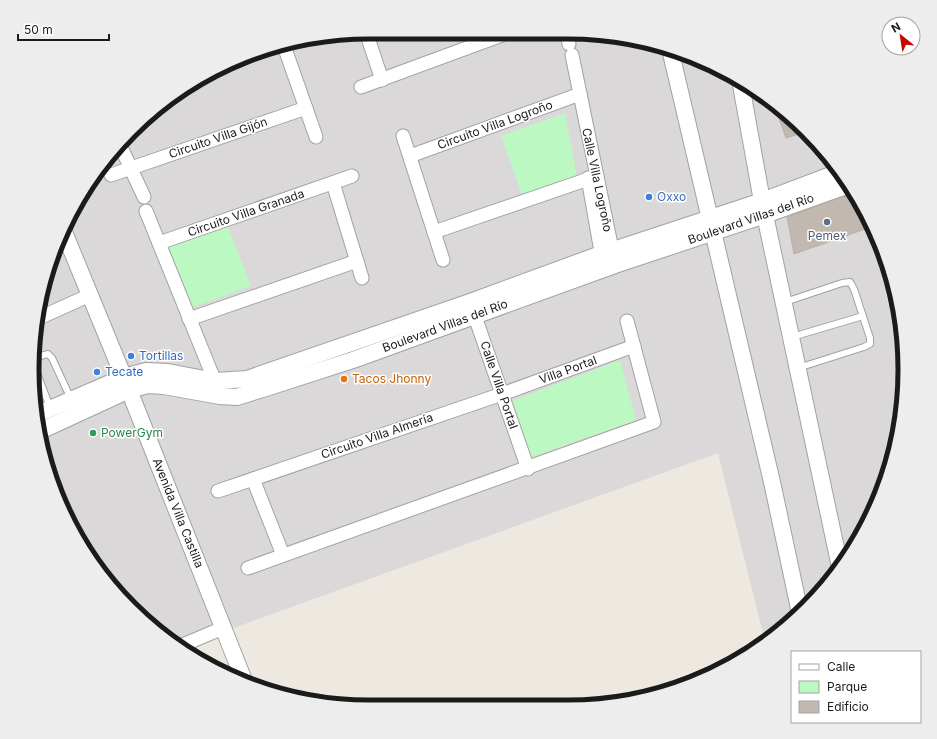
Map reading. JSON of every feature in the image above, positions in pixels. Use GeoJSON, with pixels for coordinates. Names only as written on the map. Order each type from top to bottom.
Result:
{"type":"FeatureCollection","features":[{"type":"Feature","properties":{"kind":"street"},"geometry":{"type":"LineString","coordinates":[[368,39],[382,80]]}},
{"type":"Feature","properties":{"kind":"street"},"geometry":{"type":"LineString","coordinates":[[361,87],[491,39]]}},
{"type":"Feature","properties":{"kind":"street","name":"Calle Villa Logroño"},"geometry":{"type":"LineString","coordinates":[[569,44],[580,94],[592,177],[608,260]]}},
{"type":"Feature","properties":{"kind":"street"},"geometry":{"type":"LineString","coordinates":[[285,50],[316,137]]}},
{"type":"Feature","properties":{"kind":"street"},"geometry":{"type":"LineString","coordinates":[[672,56],[772,482],[798,605]]}},
{"type":"Feature","properties":{"kind":"street"},"geometry":{"type":"LineString","coordinates":[[742,89],[764,208],[838,559]]}},
{"type":"Feature","properties":{"kind":"street","name":"Circuito Villa Logroño"},"geometry":{"type":"LineString","coordinates":[[410,156],[580,94]]}},
{"type":"Feature","properties":{"kind":"street","name":"Circuito Villa Gijón"},"geometry":{"type":"LineString","coordinates":[[111,175],[306,108]]}},
{"type":"Feature","properties":{"kind":"street"},"geometry":{"type":"LineString","coordinates":[[403,136],[443,260]]}},
{"type":"Feature","properties":{"kind":"street"},"geometry":{"type":"LineString","coordinates":[[122,151],[144,198]]}},
{"type":"Feature","properties":{"kind":"street","name":"Boulevard Villas del Río"},"geometry":{"type":"LineString","coordinates":[[764,208],[834,174]]}},
{"type":"Feature","properties":{"kind":"street","name":"Circuito Villa Granada"},"geometry":{"type":"LineString","coordinates":[[159,243],[333,184],[352,176]]}},
{"type":"Feature","properties":{"kind":"street"},"geometry":{"type":"LineString","coordinates":[[434,232],[592,177]]}},
{"type":"Feature","properties":{"kind":"street"},"geometry":{"type":"LineString","coordinates":[[333,184],[362,278]]}},
{"type":"Feature","properties":{"kind":"street","name":"Boulevard Villas del Río"},"geometry":{"type":"LineString","coordinates":[[44,429],[146,371],[168,372],[215,381],[247,379],[472,309],[712,224],[843,187]]}},
{"type":"Feature","properties":{"kind":"street"},"geometry":{"type":"LineString","coordinates":[[146,211],[220,396]]}},
{"type":"Feature","properties":{"kind":"street","name":"Avenida Villa Castilla"},"geometry":{"type":"LineString","coordinates":[[66,238],[126,383],[242,674]]}},
{"type":"Feature","properties":{"kind":"street"},"geometry":{"type":"LineString","coordinates":[[189,319],[357,261]]}},
{"type":"Feature","properties":{"kind":"street"},"geometry":{"type":"LineString","coordinates":[[43,316],[90,295]]}},
{"type":"Feature","properties":{"kind":"street","name":"Boulevard Villas del Río"},"geometry":{"type":"LineString","coordinates":[[44,411],[71,399],[126,383],[164,386],[220,396],[237,396],[353,360],[472,309]]}},
{"type":"Feature","properties":{"kind":"street","name":"Calle Villa Portal"},"geometry":{"type":"LineString","coordinates":[[472,309],[528,468]]}},
{"type":"Feature","properties":{"kind":"street"},"geometry":{"type":"LineString","coordinates":[[248,568],[654,422],[627,321]]}},
{"type":"Feature","properties":{"kind":"street","name":"Villa Portal"},"geometry":{"type":"LineString","coordinates":[[502,394],[634,346]]}},
{"type":"Feature","properties":{"kind":"street","name":"Circuito Villa Almería"},"geometry":{"type":"LineString","coordinates":[[218,491],[502,394]]}},
{"type":"Feature","properties":{"kind":"street"},"geometry":{"type":"LineString","coordinates":[[253,479],[283,555]]}},
{"type":"Feature","properties":{"kind":"street"},"geometry":{"type":"LineString","coordinates":[[186,644],[223,628]]}},
{"type":"Feature","properties":{"kind":"lane"},"geometry":{"type":"LineString","coordinates":[[785,302],[842,282],[850,282],[870,338],[870,344],[864,347],[798,368]]}},
{"type":"Feature","properties":{"kind":"lane"},"geometry":{"type":"LineString","coordinates":[[792,337],[863,316]]}},
{"type":"Feature","properties":{"kind":"lane"},"geometry":{"type":"LineString","coordinates":[[40,356],[48,354],[52,358],[71,399]]}},
{"type":"Feature","properties":{"kind":"lane"},"geometry":{"type":"LineString","coordinates":[[40,395],[44,411]]}},
{"type":"Feature","properties":{"kind":"shaded area"},"geometry":{"type":"Polygon","coordinates":[[[370,39],[568,39],[611,42],[653,50],[674,57],[694,64],[733,83],[769,107],[785,121],[830,168],[854,204],[864,223],[873,243],[887,284],[892,305],[897,348],[898,370],[895,413],[887,455],[880,476],[873,496],[854,535],[830,571],[816,587],[769,632],[764,636],[718,453],[228,630],[190,646],[168,632],[152,618],[107,571],[83,535],[64,496],[50,455],[42,413],[39,370],[42,326],[50,284],[64,243],[83,204],[107,168],[136,136],[168,107],[204,83],[223,73],[263,57],[305,45],[370,39]]]}},
{"type":"Feature","properties":{"kind":"green space"},"geometry":{"type":"Polygon","coordinates":[[[565,113],[577,177],[522,195],[501,136],[565,113]]]}},
{"type":"Feature","properties":{"kind":"green space"},"geometry":{"type":"Polygon","coordinates":[[[228,227],[251,286],[188,309],[163,249],[228,227]]]}},
{"type":"Feature","properties":{"kind":"green space"},"geometry":{"type":"Polygon","coordinates":[[[620,360],[636,420],[529,458],[509,402],[620,360]]]}},
{"type":"Feature","properties":{"kind":"building"},"geometry":{"type":"Polygon","coordinates":[[[777,114],[799,134],[786,138],[777,114]]]}},
{"type":"Feature","properties":{"kind":"building","name":"Pemex"},"geometry":{"type":"Polygon","coordinates":[[[848,195],[866,229],[794,254],[787,217],[848,195]]]}},
{"type":"Feature","properties":{"kind":"place","name":"Oxxo"},"geometry":{"type":"Point","coordinates":[649,197]}},
{"type":"Feature","properties":{"kind":"place","name":"Pemex"},"geometry":{"type":"Point","coordinates":[827,222]}},
{"type":"Feature","properties":{"kind":"place","name":"Tortillas"},"geometry":{"type":"Point","coordinates":[131,356]}},
{"type":"Feature","properties":{"kind":"place","name":"Tecate"},"geometry":{"type":"Point","coordinates":[97,372]}},
{"type":"Feature","properties":{"kind":"place","name":"Tacos Jhonny"},"geometry":{"type":"Point","coordinates":[344,379]}},
{"type":"Feature","properties":{"kind":"place","name":"PowerGym"},"geometry":{"type":"Point","coordinates":[93,433]}}]}
